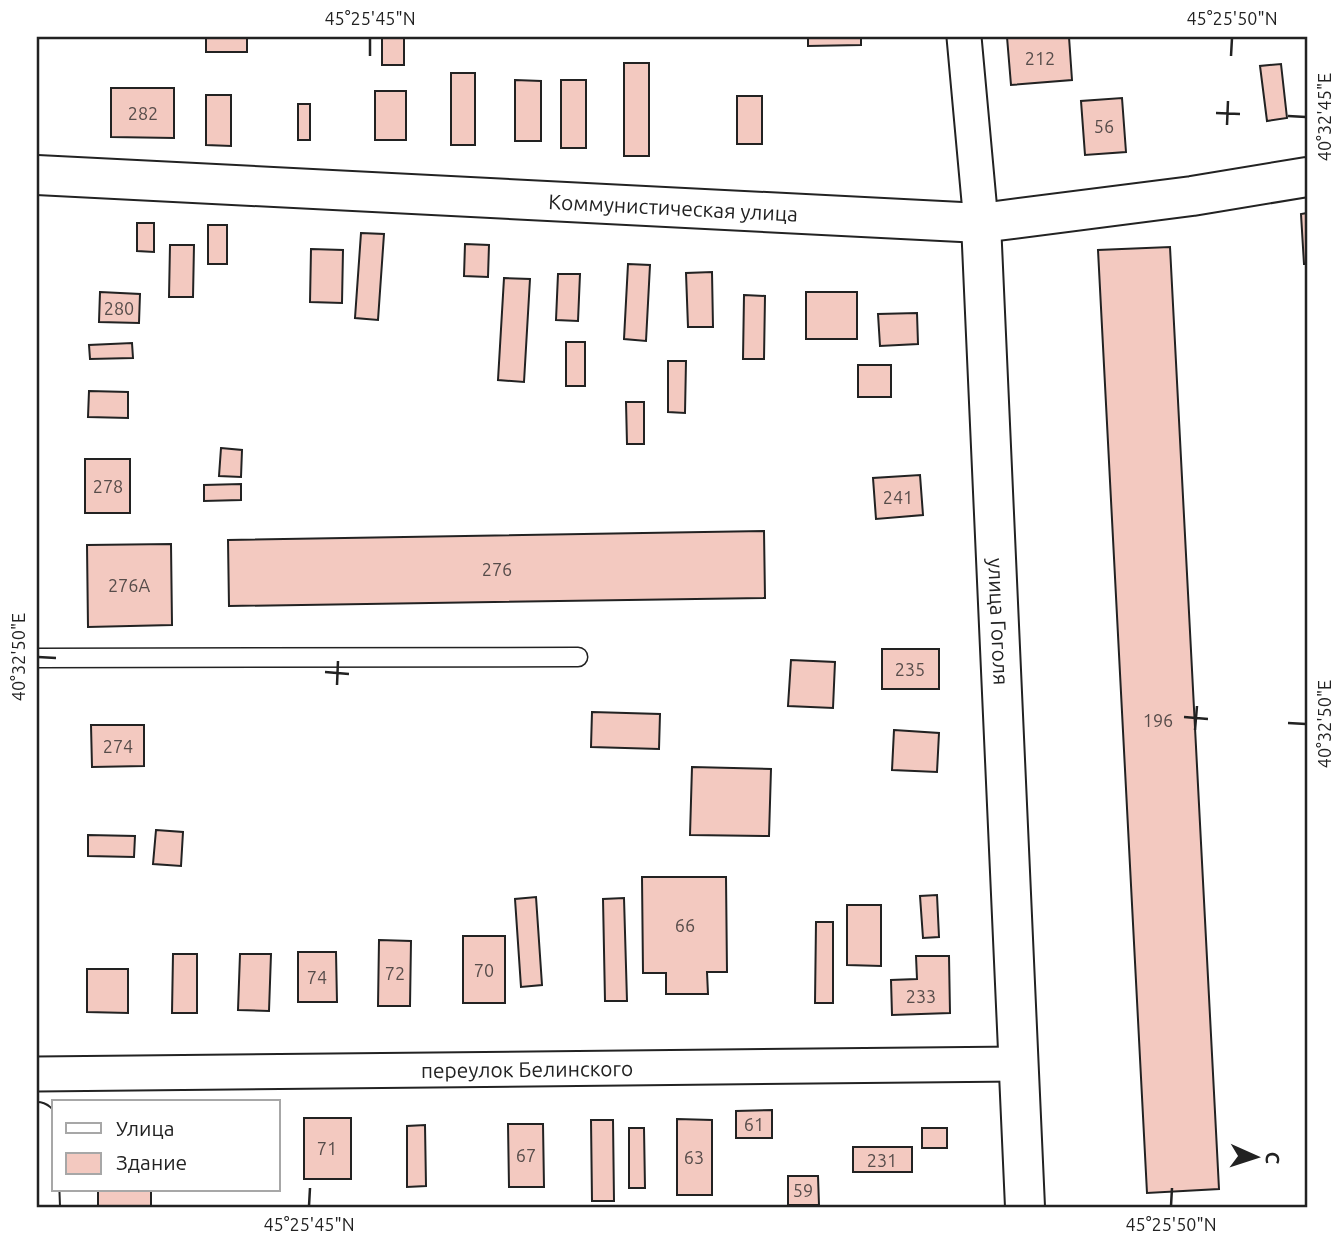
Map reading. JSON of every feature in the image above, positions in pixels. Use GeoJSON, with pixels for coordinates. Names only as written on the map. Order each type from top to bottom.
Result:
{"type":"FeatureCollection","features":[{"type":"Feature","properties":{"kind":"street","name":"улица Гоголя"},"geometry":{"type":"LineString","coordinates":[[964,37],[981,223],[1025,1207]]}},
{"type":"Feature","properties":{"kind":"street","name":"Коммунистическая улица"},"geometry":{"type":"LineString","coordinates":[[37,176],[981,223],[1192,196],[1307,177]]}},
{"type":"Feature","properties":{"kind":"street","name":"переулок Белинского"},"geometry":{"type":"LineString","coordinates":[[37,1074],[1019,1064]]}},
{"type":"Feature","properties":{"kind":"street"},"geometry":{"type":"LineString","coordinates":[[37,1122],[40,1207]]}},
{"type":"Feature","properties":{"kind":"lane"},"geometry":{"type":"LineString","coordinates":[[37,659],[578,657]]}},
{"type":"Feature","properties":{"kind":"building"},"geometry":{"type":"Polygon","coordinates":[[[206,37],[247,37],[247,52],[206,52],[206,37]]]}},
{"type":"Feature","properties":{"kind":"building"},"geometry":{"type":"Polygon","coordinates":[[[382,37],[404,37],[404,65],[382,65],[382,37]]]}},
{"type":"Feature","properties":{"kind":"building"},"geometry":{"type":"Polygon","coordinates":[[[808,37],[861,37],[861,45],[808,46],[808,37]]]}},
{"type":"Feature","properties":{"kind":"building"},"geometry":{"type":"Polygon","coordinates":[[[1007,37],[1069,37],[1072,80],[1011,85],[1007,37]]]}},
{"type":"Feature","properties":{"kind":"building"},"geometry":{"type":"Polygon","coordinates":[[[624,63],[649,63],[649,156],[624,156],[624,63]]]}},
{"type":"Feature","properties":{"kind":"building"},"geometry":{"type":"Polygon","coordinates":[[[1281,64],[1287,118],[1267,121],[1260,66],[1281,64]]]}},
{"type":"Feature","properties":{"kind":"building"},"geometry":{"type":"Polygon","coordinates":[[[451,73],[475,73],[475,145],[451,145],[451,73]]]}},
{"type":"Feature","properties":{"kind":"building"},"geometry":{"type":"Polygon","coordinates":[[[515,80],[541,81],[541,141],[515,141],[515,80]]]}},
{"type":"Feature","properties":{"kind":"building"},"geometry":{"type":"Polygon","coordinates":[[[561,80],[586,80],[586,148],[561,148],[561,80]]]}},
{"type":"Feature","properties":{"kind":"building"},"geometry":{"type":"Polygon","coordinates":[[[111,88],[174,88],[174,138],[111,137],[111,88]]]}},
{"type":"Feature","properties":{"kind":"building"},"geometry":{"type":"Polygon","coordinates":[[[375,91],[406,91],[406,140],[375,140],[375,91]]]}},
{"type":"Feature","properties":{"kind":"building"},"geometry":{"type":"Polygon","coordinates":[[[206,95],[231,95],[231,146],[206,145],[206,95]]]}},
{"type":"Feature","properties":{"kind":"building"},"geometry":{"type":"Polygon","coordinates":[[[737,96],[762,96],[762,144],[737,144],[737,96]]]}},
{"type":"Feature","properties":{"kind":"building"},"geometry":{"type":"Polygon","coordinates":[[[1122,98],[1126,152],[1085,155],[1081,101],[1122,98]]]}},
{"type":"Feature","properties":{"kind":"building"},"geometry":{"type":"Polygon","coordinates":[[[298,104],[310,104],[310,140],[298,140],[298,104]]]}},
{"type":"Feature","properties":{"kind":"building"},"geometry":{"type":"Polygon","coordinates":[[[1307,213],[1307,264],[1304,264],[1301,214],[1307,213]]]}},
{"type":"Feature","properties":{"kind":"building"},"geometry":{"type":"Polygon","coordinates":[[[137,223],[154,223],[154,252],[137,251],[137,223]]]}},
{"type":"Feature","properties":{"kind":"building"},"geometry":{"type":"Polygon","coordinates":[[[208,225],[227,225],[227,264],[208,264],[208,225]]]}},
{"type":"Feature","properties":{"kind":"building"},"geometry":{"type":"Polygon","coordinates":[[[361,233],[384,234],[378,320],[355,318],[361,233]]]}},
{"type":"Feature","properties":{"kind":"building"},"geometry":{"type":"Polygon","coordinates":[[[465,244],[489,245],[488,277],[464,276],[465,244]]]}},
{"type":"Feature","properties":{"kind":"building"},"geometry":{"type":"Polygon","coordinates":[[[170,245],[194,245],[193,297],[169,297],[170,245]]]}},
{"type":"Feature","properties":{"kind":"building"},"geometry":{"type":"Polygon","coordinates":[[[1170,247],[1219,1189],[1147,1193],[1098,250],[1170,247]]]}},
{"type":"Feature","properties":{"kind":"building"},"geometry":{"type":"Polygon","coordinates":[[[311,249],[343,250],[342,303],[310,302],[311,249]]]}},
{"type":"Feature","properties":{"kind":"building"},"geometry":{"type":"Polygon","coordinates":[[[628,264],[650,265],[646,341],[624,339],[628,264]]]}},
{"type":"Feature","properties":{"kind":"building"},"geometry":{"type":"Polygon","coordinates":[[[712,272],[713,327],[688,327],[686,273],[712,272]]]}},
{"type":"Feature","properties":{"kind":"building"},"geometry":{"type":"Polygon","coordinates":[[[558,274],[580,274],[578,321],[556,320],[558,274]]]}},
{"type":"Feature","properties":{"kind":"building"},"geometry":{"type":"Polygon","coordinates":[[[504,278],[530,279],[524,382],[498,380],[504,278]]]}},
{"type":"Feature","properties":{"kind":"building"},"geometry":{"type":"Polygon","coordinates":[[[100,292],[140,294],[139,323],[99,322],[100,292]]]}},
{"type":"Feature","properties":{"kind":"building"},"geometry":{"type":"Polygon","coordinates":[[[806,292],[857,292],[857,339],[806,339],[806,292]]]}},
{"type":"Feature","properties":{"kind":"building"},"geometry":{"type":"Polygon","coordinates":[[[744,295],[765,296],[764,359],[743,359],[744,295]]]}},
{"type":"Feature","properties":{"kind":"building"},"geometry":{"type":"Polygon","coordinates":[[[917,313],[918,344],[880,346],[878,314],[917,313]]]}},
{"type":"Feature","properties":{"kind":"building"},"geometry":{"type":"Polygon","coordinates":[[[566,342],[585,342],[585,386],[566,386],[566,342]]]}},
{"type":"Feature","properties":{"kind":"building"},"geometry":{"type":"Polygon","coordinates":[[[132,343],[133,358],[90,359],[89,345],[132,343]]]}},
{"type":"Feature","properties":{"kind":"building"},"geometry":{"type":"Polygon","coordinates":[[[668,361],[686,361],[685,413],[668,412],[668,361]]]}},
{"type":"Feature","properties":{"kind":"building"},"geometry":{"type":"Polygon","coordinates":[[[858,365],[891,365],[891,397],[858,397],[858,365]]]}},
{"type":"Feature","properties":{"kind":"building"},"geometry":{"type":"Polygon","coordinates":[[[89,391],[128,392],[128,418],[88,417],[89,391]]]}},
{"type":"Feature","properties":{"kind":"building"},"geometry":{"type":"Polygon","coordinates":[[[626,402],[644,402],[644,444],[627,444],[626,402]]]}},
{"type":"Feature","properties":{"kind":"building"},"geometry":{"type":"Polygon","coordinates":[[[221,448],[242,450],[241,477],[219,476],[221,448]]]}},
{"type":"Feature","properties":{"kind":"building"},"geometry":{"type":"Polygon","coordinates":[[[85,459],[130,459],[130,513],[85,513],[85,459]]]}},
{"type":"Feature","properties":{"kind":"building"},"geometry":{"type":"Polygon","coordinates":[[[920,475],[923,515],[876,519],[873,478],[920,475]]]}},
{"type":"Feature","properties":{"kind":"building"},"geometry":{"type":"Polygon","coordinates":[[[241,484],[241,500],[204,501],[204,485],[241,484]]]}},
{"type":"Feature","properties":{"kind":"building"},"geometry":{"type":"Polygon","coordinates":[[[764,531],[765,598],[229,606],[228,540],[764,531]]]}},
{"type":"Feature","properties":{"kind":"building"},"geometry":{"type":"Polygon","coordinates":[[[171,544],[172,625],[88,627],[87,545],[171,544]]]}},
{"type":"Feature","properties":{"kind":"building"},"geometry":{"type":"Polygon","coordinates":[[[882,649],[939,649],[939,689],[882,689],[882,649]]]}},
{"type":"Feature","properties":{"kind":"building"},"geometry":{"type":"Polygon","coordinates":[[[791,660],[835,662],[833,708],[788,706],[791,660]]]}},
{"type":"Feature","properties":{"kind":"building"},"geometry":{"type":"Polygon","coordinates":[[[592,712],[660,714],[659,749],[591,747],[592,712]]]}},
{"type":"Feature","properties":{"kind":"building"},"geometry":{"type":"Polygon","coordinates":[[[91,725],[144,725],[144,766],[92,767],[91,725]]]}},
{"type":"Feature","properties":{"kind":"building"},"geometry":{"type":"Polygon","coordinates":[[[894,730],[939,733],[937,772],[892,770],[894,730]]]}},
{"type":"Feature","properties":{"kind":"building"},"geometry":{"type":"Polygon","coordinates":[[[692,767],[771,769],[769,836],[690,835],[692,767]]]}},
{"type":"Feature","properties":{"kind":"building"},"geometry":{"type":"Polygon","coordinates":[[[156,830],[183,832],[181,866],[153,864],[156,830]]]}},
{"type":"Feature","properties":{"kind":"building"},"geometry":{"type":"Polygon","coordinates":[[[88,835],[135,836],[134,857],[88,856],[88,835]]]}},
{"type":"Feature","properties":{"kind":"building"},"geometry":{"type":"Polygon","coordinates":[[[642,877],[726,877],[727,972],[707,972],[708,994],[666,994],[666,973],[643,973],[642,877]]]}},
{"type":"Feature","properties":{"kind":"building"},"geometry":{"type":"Polygon","coordinates":[[[937,895],[939,937],[923,938],[920,896],[937,895]]]}},
{"type":"Feature","properties":{"kind":"building"},"geometry":{"type":"Polygon","coordinates":[[[536,897],[542,985],[521,987],[515,899],[536,897]]]}},
{"type":"Feature","properties":{"kind":"building"},"geometry":{"type":"Polygon","coordinates":[[[624,898],[627,1001],[605,1001],[603,899],[624,898]]]}},
{"type":"Feature","properties":{"kind":"building"},"geometry":{"type":"Polygon","coordinates":[[[847,905],[881,905],[881,966],[847,965],[847,905]]]}},
{"type":"Feature","properties":{"kind":"building"},"geometry":{"type":"Polygon","coordinates":[[[816,922],[833,922],[833,1003],[815,1003],[816,922]]]}},
{"type":"Feature","properties":{"kind":"building"},"geometry":{"type":"Polygon","coordinates":[[[463,936],[505,936],[505,1003],[463,1003],[463,936]]]}},
{"type":"Feature","properties":{"kind":"building"},"geometry":{"type":"Polygon","coordinates":[[[379,940],[411,941],[410,1006],[378,1006],[379,940]]]}},
{"type":"Feature","properties":{"kind":"building"},"geometry":{"type":"Polygon","coordinates":[[[298,952],[336,952],[337,1002],[298,1002],[298,952]]]}},
{"type":"Feature","properties":{"kind":"building"},"geometry":{"type":"Polygon","coordinates":[[[173,954],[197,954],[197,1013],[172,1013],[173,954]]]}},
{"type":"Feature","properties":{"kind":"building"},"geometry":{"type":"Polygon","coordinates":[[[240,954],[271,954],[269,1011],[238,1010],[240,954]]]}},
{"type":"Feature","properties":{"kind":"building"},"geometry":{"type":"Polygon","coordinates":[[[916,956],[949,956],[950,1013],[892,1015],[891,980],[917,979],[916,956]]]}},
{"type":"Feature","properties":{"kind":"building"},"geometry":{"type":"Polygon","coordinates":[[[87,969],[128,969],[128,1013],[87,1012],[87,969]]]}},
{"type":"Feature","properties":{"kind":"building"},"geometry":{"type":"Polygon","coordinates":[[[772,1110],[772,1138],[736,1138],[736,1111],[772,1110]]]}},
{"type":"Feature","properties":{"kind":"building"},"geometry":{"type":"Polygon","coordinates":[[[304,1118],[351,1118],[351,1179],[304,1179],[304,1118]]]}},
{"type":"Feature","properties":{"kind":"building"},"geometry":{"type":"Polygon","coordinates":[[[677,1119],[712,1120],[712,1195],[677,1195],[677,1119]]]}},
{"type":"Feature","properties":{"kind":"building"},"geometry":{"type":"Polygon","coordinates":[[[591,1120],[613,1120],[614,1201],[592,1201],[591,1120]]]}},
{"type":"Feature","properties":{"kind":"building"},"geometry":{"type":"Polygon","coordinates":[[[508,1124],[543,1124],[544,1187],[509,1187],[508,1124]]]}},
{"type":"Feature","properties":{"kind":"building"},"geometry":{"type":"Polygon","coordinates":[[[425,1125],[426,1186],[407,1187],[407,1126],[425,1125]]]}},
{"type":"Feature","properties":{"kind":"building"},"geometry":{"type":"Polygon","coordinates":[[[629,1128],[644,1128],[645,1188],[629,1188],[629,1128]]]}},
{"type":"Feature","properties":{"kind":"building"},"geometry":{"type":"Polygon","coordinates":[[[922,1128],[947,1128],[947,1148],[922,1148],[922,1128]]]}},
{"type":"Feature","properties":{"kind":"building"},"geometry":{"type":"Polygon","coordinates":[[[853,1147],[912,1147],[912,1172],[853,1172],[853,1147]]]}},
{"type":"Feature","properties":{"kind":"building"},"geometry":{"type":"Polygon","coordinates":[[[788,1176],[818,1176],[819,1205],[788,1205],[788,1176]]]}},
{"type":"Feature","properties":{"kind":"building"},"geometry":{"type":"Polygon","coordinates":[[[98,1192],[151,1192],[151,1207],[98,1207],[98,1192]]]}}]}
